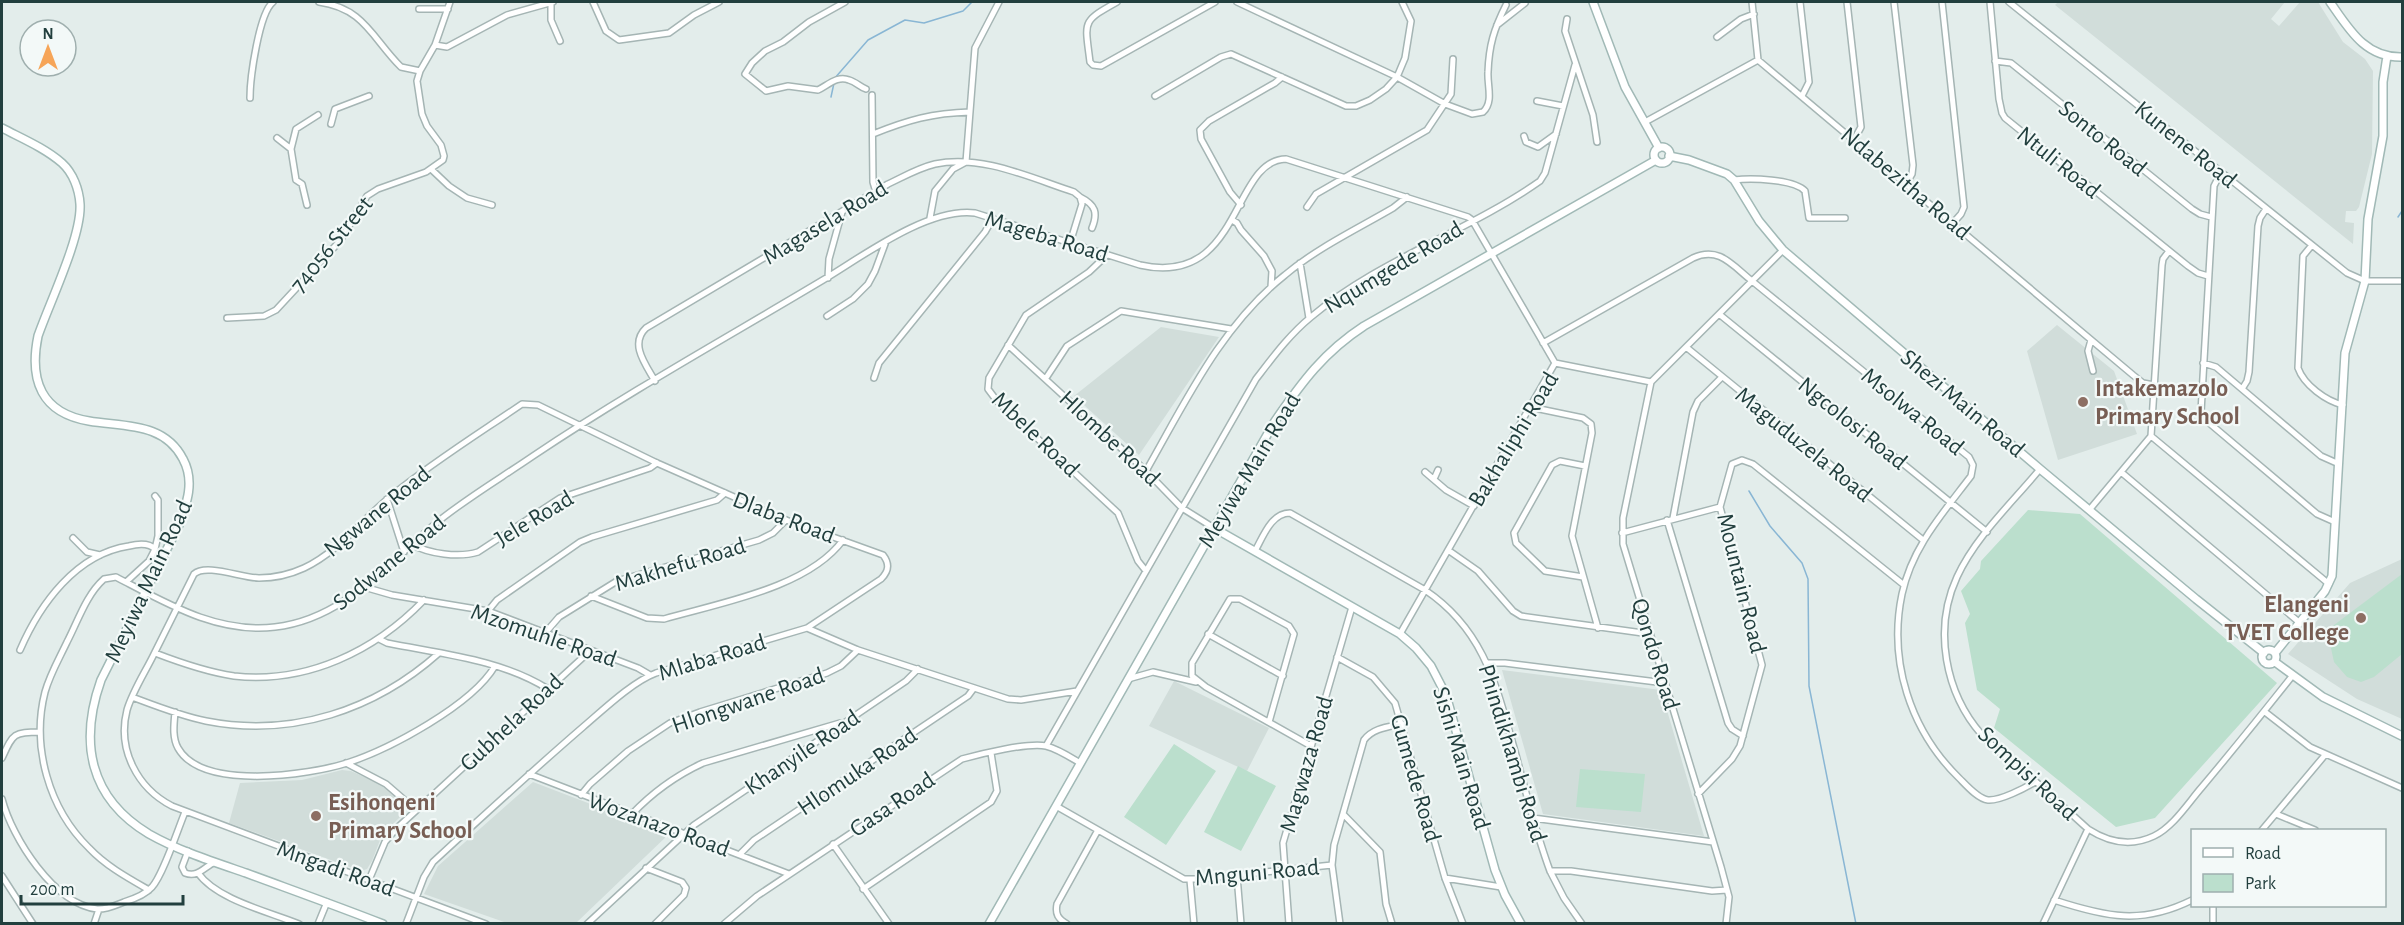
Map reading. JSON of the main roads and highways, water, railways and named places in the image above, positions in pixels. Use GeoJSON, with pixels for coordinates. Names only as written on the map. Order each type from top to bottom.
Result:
{"type":"FeatureCollection","features":[{"type":"Feature","properties":{"kind":"waterway"},"geometry":{"type":"LineString","coordinates":[[834,79],[868,40],[905,20],[924,23],[963,11],[972,2]]}},
{"type":"Feature","properties":{"kind":"waterway"},"geometry":{"type":"LineString","coordinates":[[831,97],[834,83]]}},
{"type":"Feature","properties":{"kind":"waterway"},"geometry":{"type":"LineString","coordinates":[[2398,217],[2402,211]]}},
{"type":"Feature","properties":{"kind":"waterway"},"geometry":{"type":"LineString","coordinates":[[1749,491],[1770,526],[1802,563],[1808,579],[1809,686],[1856,924]]}},
{"type":"Feature","properties":{"kind":"place","name":"Intakemazolo Primary School"},"geometry":{"type":"Point","coordinates":[2083,402]}},
{"type":"Feature","properties":{"kind":"place","name":"Elangeni TVET College"},"geometry":{"type":"Point","coordinates":[2361,618]}},
{"type":"Feature","properties":{"kind":"place","name":"Esihonqeni Primary School"},"geometry":{"type":"Point","coordinates":[316,816]}}]}
